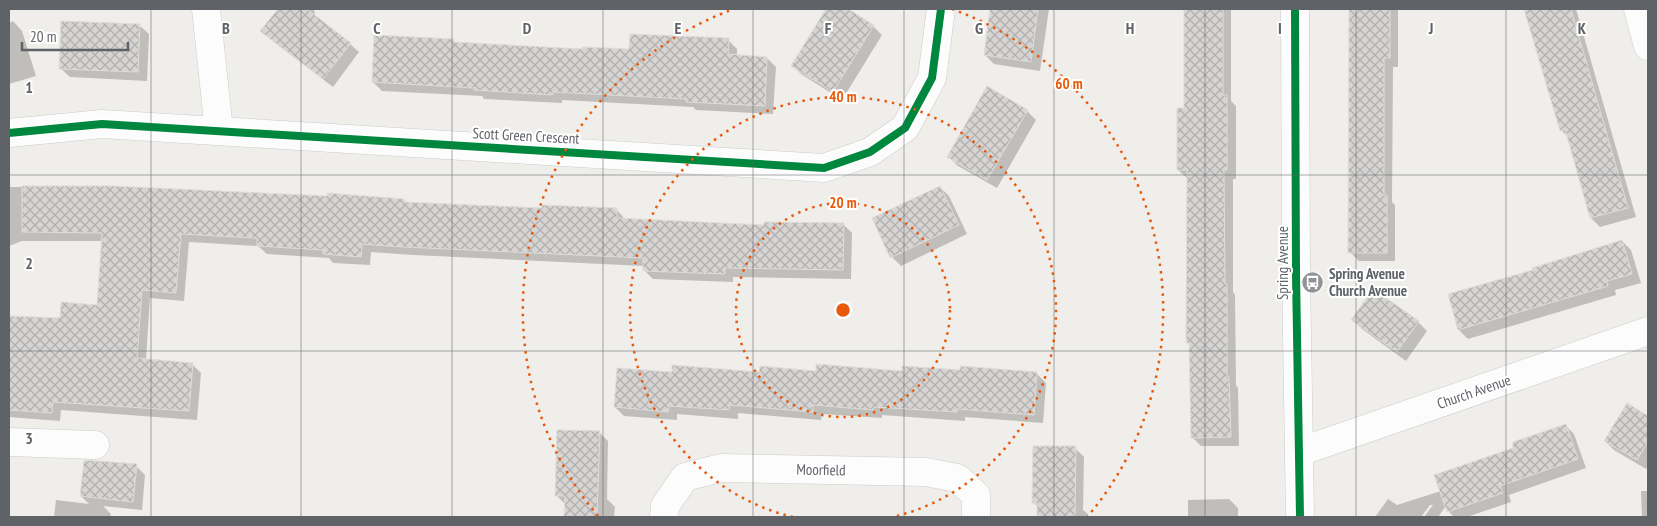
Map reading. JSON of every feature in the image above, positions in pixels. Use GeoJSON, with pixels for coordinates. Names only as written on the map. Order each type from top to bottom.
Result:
{"type":"FeatureCollection","features":[{"type":"Feature","properties":{"kind":"street"},"geometry":{"type":"LineString","coordinates":[[206,9],[219,131]]}},
{"type":"Feature","properties":{"kind":"street","name":"Scott Green Crescent"},"geometry":{"type":"LineString","coordinates":[[9,133],[102,124],[824,168],[870,152],[905,128],[932,78],[941,9]]}},
{"type":"Feature","properties":{"kind":"street","name":"Spring Avenue"},"geometry":{"type":"LineString","coordinates":[[1295,9],[1296,274],[1300,517]]}},
{"type":"Feature","properties":{"kind":"street"},"geometry":{"type":"LineString","coordinates":[[1638,9],[1648,46]]}},
{"type":"Feature","properties":{"kind":"street","name":"Church Avenue"},"geometry":{"type":"LineString","coordinates":[[1299,452],[1648,331]]}},
{"type":"Feature","properties":{"kind":"street"},"geometry":{"type":"LineString","coordinates":[[9,442],[95,445]]}},
{"type":"Feature","properties":{"kind":"street","name":"Moorfield"},"geometry":{"type":"LineString","coordinates":[[664,517],[664,506],[685,477],[721,468],[934,474],[957,478],[976,495],[976,517]]}},
{"type":"Feature","properties":{"kind":"building"},"geometry":{"type":"Polygon","coordinates":[[[278,9],[307,9],[351,43],[323,79],[260,31],[278,9]]]}},
{"type":"Feature","properties":{"kind":"building"},"geometry":{"type":"Polygon","coordinates":[[[826,9],[848,9],[874,25],[833,92],[791,66],[826,9]]]}},
{"type":"Feature","properties":{"kind":"building"},"geometry":{"type":"Polygon","coordinates":[[[990,9],[1038,9],[1031,62],[984,55],[990,9]]]}},
{"type":"Feature","properties":{"kind":"building"},"geometry":{"type":"Polygon","coordinates":[[[1184,9],[1223,9],[1223,95],[1227,95],[1227,170],[1224,170],[1225,284],[1227,284],[1227,377],[1229,377],[1231,437],[1191,438],[1189,343],[1186,343],[1187,170],[1177,170],[1177,108],[1184,108],[1184,9]]]}},
{"type":"Feature","properties":{"kind":"building"},"geometry":{"type":"Polygon","coordinates":[[[1349,9],[1390,9],[1390,58],[1384,58],[1384,195],[1387,195],[1387,253],[1348,253],[1349,9]]]}},
{"type":"Feature","properties":{"kind":"building"},"geometry":{"type":"Polygon","coordinates":[[[1524,9],[1571,9],[1628,208],[1590,218],[1565,129],[1560,131],[1524,9]]]}},
{"type":"Feature","properties":{"kind":"building"},"geometry":{"type":"Polygon","coordinates":[[[61,21],[140,24],[138,72],[59,69],[61,21]]]}},
{"type":"Feature","properties":{"kind":"building"},"geometry":{"type":"Polygon","coordinates":[[[630,34],[729,38],[728,54],[767,57],[765,106],[686,102],[686,99],[553,92],[553,95],[372,82],[374,35],[454,39],[454,42],[582,49],[583,47],[629,49],[630,34]]]}},
{"type":"Feature","properties":{"kind":"building"},"geometry":{"type":"Polygon","coordinates":[[[987,86],[1028,110],[987,180],[947,157],[987,86]]]}},
{"type":"Feature","properties":{"kind":"building"},"geometry":{"type":"Polygon","coordinates":[[[22,186],[112,186],[327,196],[327,193],[404,199],[404,202],[542,208],[542,205],[617,208],[617,218],[764,225],[764,222],[844,223],[843,270],[725,268],[725,274],[643,271],[643,258],[362,244],[361,257],[323,254],[323,250],[257,246],[257,238],[181,234],[176,293],[142,290],[137,358],[193,363],[189,411],[53,402],[52,413],[9,410],[9,316],[60,318],[61,302],[97,305],[102,233],[22,232],[22,186]]]}},
{"type":"Feature","properties":{"kind":"building"},"geometry":{"type":"Polygon","coordinates":[[[940,186],[959,225],[890,258],[872,218],[940,186]]]}},
{"type":"Feature","properties":{"kind":"building"},"geometry":{"type":"Polygon","coordinates":[[[1622,240],[1632,274],[1607,281],[1608,286],[1458,330],[1448,294],[1533,270],[1532,268],[1622,240]]]}},
{"type":"Feature","properties":{"kind":"building"},"geometry":{"type":"Polygon","coordinates":[[[1373,289],[1419,321],[1397,352],[1351,320],[1373,289]]]}},
{"type":"Feature","properties":{"kind":"building"},"geometry":{"type":"Polygon","coordinates":[[[816,364],[902,371],[902,366],[960,370],[960,366],[1037,372],[1034,415],[957,409],[957,412],[874,407],[873,410],[813,405],[813,412],[730,405],[729,410],[669,406],[668,412],[614,407],[617,368],[672,372],[672,365],[759,372],[760,366],[816,371],[816,364]]]}},
{"type":"Feature","properties":{"kind":"building"},"geometry":{"type":"Polygon","coordinates":[[[1627,403],[1648,416],[1648,441],[1637,460],[1604,441],[1627,403]]]}},
{"type":"Feature","properties":{"kind":"building"},"geometry":{"type":"Polygon","coordinates":[[[1566,424],[1578,459],[1500,486],[1503,493],[1447,512],[1434,475],[1513,448],[1513,442],[1566,424]]]}},
{"type":"Feature","properties":{"kind":"building"},"geometry":{"type":"Polygon","coordinates":[[[557,430],[600,431],[597,517],[564,517],[565,496],[555,496],[557,430]]]}},
{"type":"Feature","properties":{"kind":"building"},"geometry":{"type":"Polygon","coordinates":[[[1033,446],[1076,446],[1075,517],[1037,517],[1037,503],[1032,503],[1033,446]]]}},
{"type":"Feature","properties":{"kind":"building"},"geometry":{"type":"Polygon","coordinates":[[[84,460],[137,464],[133,502],[80,496],[84,460]]]}},
{"type":"Feature","properties":{"kind":"cycle path"},"geometry":{"type":"LineString","coordinates":[[9,133],[102,124],[824,168],[870,152],[905,128],[932,78],[941,9]]}},
{"type":"Feature","properties":{"kind":"cycle path"},"geometry":{"type":"LineString","coordinates":[[1295,9],[1296,274],[1300,517]]}},
{"type":"Feature","properties":{"kind":"place","name":"Spring Avenue Church Avenue"},"geometry":{"type":"Point","coordinates":[1313,283]}}]}
